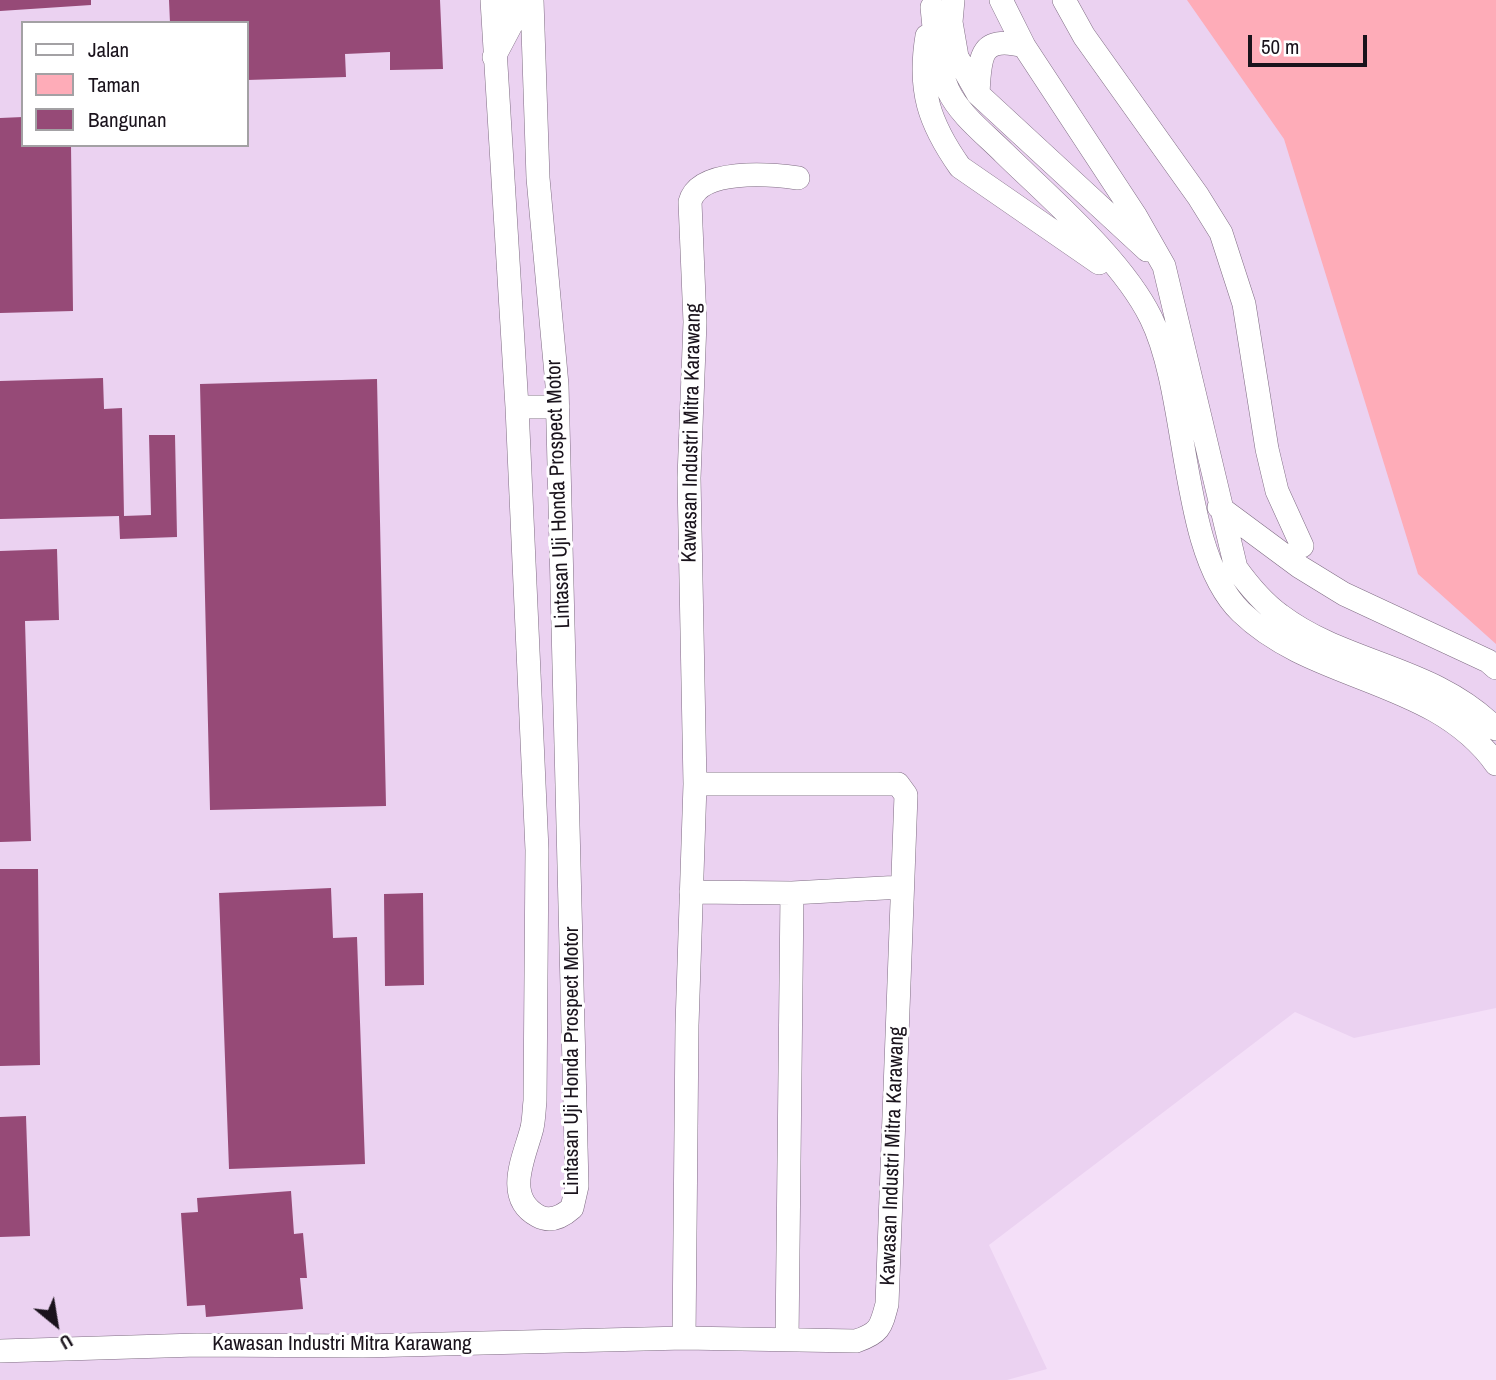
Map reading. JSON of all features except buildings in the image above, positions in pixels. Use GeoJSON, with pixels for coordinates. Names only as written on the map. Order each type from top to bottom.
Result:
{"type":"FeatureCollection","features":[{"type":"Feature","properties":{"kind":"street","name":"Lintasan Uji Honda Prospect Motor"},"geometry":{"type":"LineString","coordinates":[[492,0],[517,407],[537,850],[535,1101],[533,1126],[518,1178],[528,1208],[540,1217],[553,1219],[572,1208],[577,1186],[558,407],[538,178],[532,0]]}},
{"type":"Feature","properties":{"kind":"street"},"geometry":{"type":"LineString","coordinates":[[494,57],[512,23],[511,0]]}},
{"type":"Feature","properties":{"kind":"street"},"geometry":{"type":"LineString","coordinates":[[1001,0],[1024,46],[1135,215],[1164,266],[1219,508],[1226,572],[1308,633],[1445,689],[1480,713],[1496,729]]}},
{"type":"Feature","properties":{"kind":"street"},"geometry":{"type":"LineString","coordinates":[[1064,0],[1084,37],[1198,196],[1221,233],[1244,304],[1267,449],[1277,491],[1302,546]]}},
{"type":"Feature","properties":{"kind":"street"},"geometry":{"type":"LineString","coordinates":[[939,3],[951,22],[957,57],[978,94],[1164,266]]}},
{"type":"Feature","properties":{"kind":"street"},"geometry":{"type":"LineString","coordinates":[[939,3],[937,61],[950,93],[974,124],[1133,287],[1163,346],[1196,511],[1226,572],[1239,610],[1267,634],[1298,653],[1434,709],[1466,731],[1496,764]]}},
{"type":"Feature","properties":{"kind":"street"},"geometry":{"type":"LineString","coordinates":[[939,3],[922,64],[923,90],[944,145],[960,167],[1133,287]]}},
{"type":"Feature","properties":{"kind":"street"},"geometry":{"type":"LineString","coordinates":[[978,94],[979,58],[990,45],[1006,41],[1024,46]]}},
{"type":"Feature","properties":{"kind":"street"},"geometry":{"type":"LineString","coordinates":[[984,184],[977,168],[978,158],[984,151],[1002,151]]}},
{"type":"Feature","properties":{"kind":"street","name":"Kawasan Industri Mitra Karawang"},"geometry":{"type":"LineString","coordinates":[[684,1338],[695,783],[689,478],[695,322],[690,202],[693,192],[702,184],[715,180],[759,175],[799,178]]}},
{"type":"Feature","properties":{"kind":"street"},"geometry":{"type":"LineString","coordinates":[[517,407],[558,407]]}},
{"type":"Feature","properties":{"kind":"street"},"geometry":{"type":"LineString","coordinates":[[1219,508],[1300,567],[1344,594],[1488,660],[1496,668]]}},
{"type":"Feature","properties":{"kind":"street","name":"Kawasan Industri Mitra Karawang"},"geometry":{"type":"LineString","coordinates":[[0,1351],[197,1345],[363,1346],[684,1338],[856,1341],[873,1336],[882,1324],[887,1304],[906,795],[898,784],[695,783]]}},
{"type":"Feature","properties":{"kind":"street"},"geometry":{"type":"LineString","coordinates":[[691,892],[792,892],[902,887]]}},
{"type":"Feature","properties":{"kind":"street"},"geometry":{"type":"LineString","coordinates":[[787,1340],[792,892]]}},
{"type":"Feature","properties":{"kind":"shaded area"},"geometry":{"type":"Polygon","coordinates":[[[0,0],[1496,0],[1496,1008],[1354,1038],[1295,1012],[989,1245],[1047,1369],[1007,1380],[0,1380],[0,0]]]}},
{"type":"Feature","properties":{"kind":"green space"},"geometry":{"type":"Polygon","coordinates":[[[1187,0],[1496,0],[1496,644],[1418,574],[1284,139],[1187,0]]]}}]}
